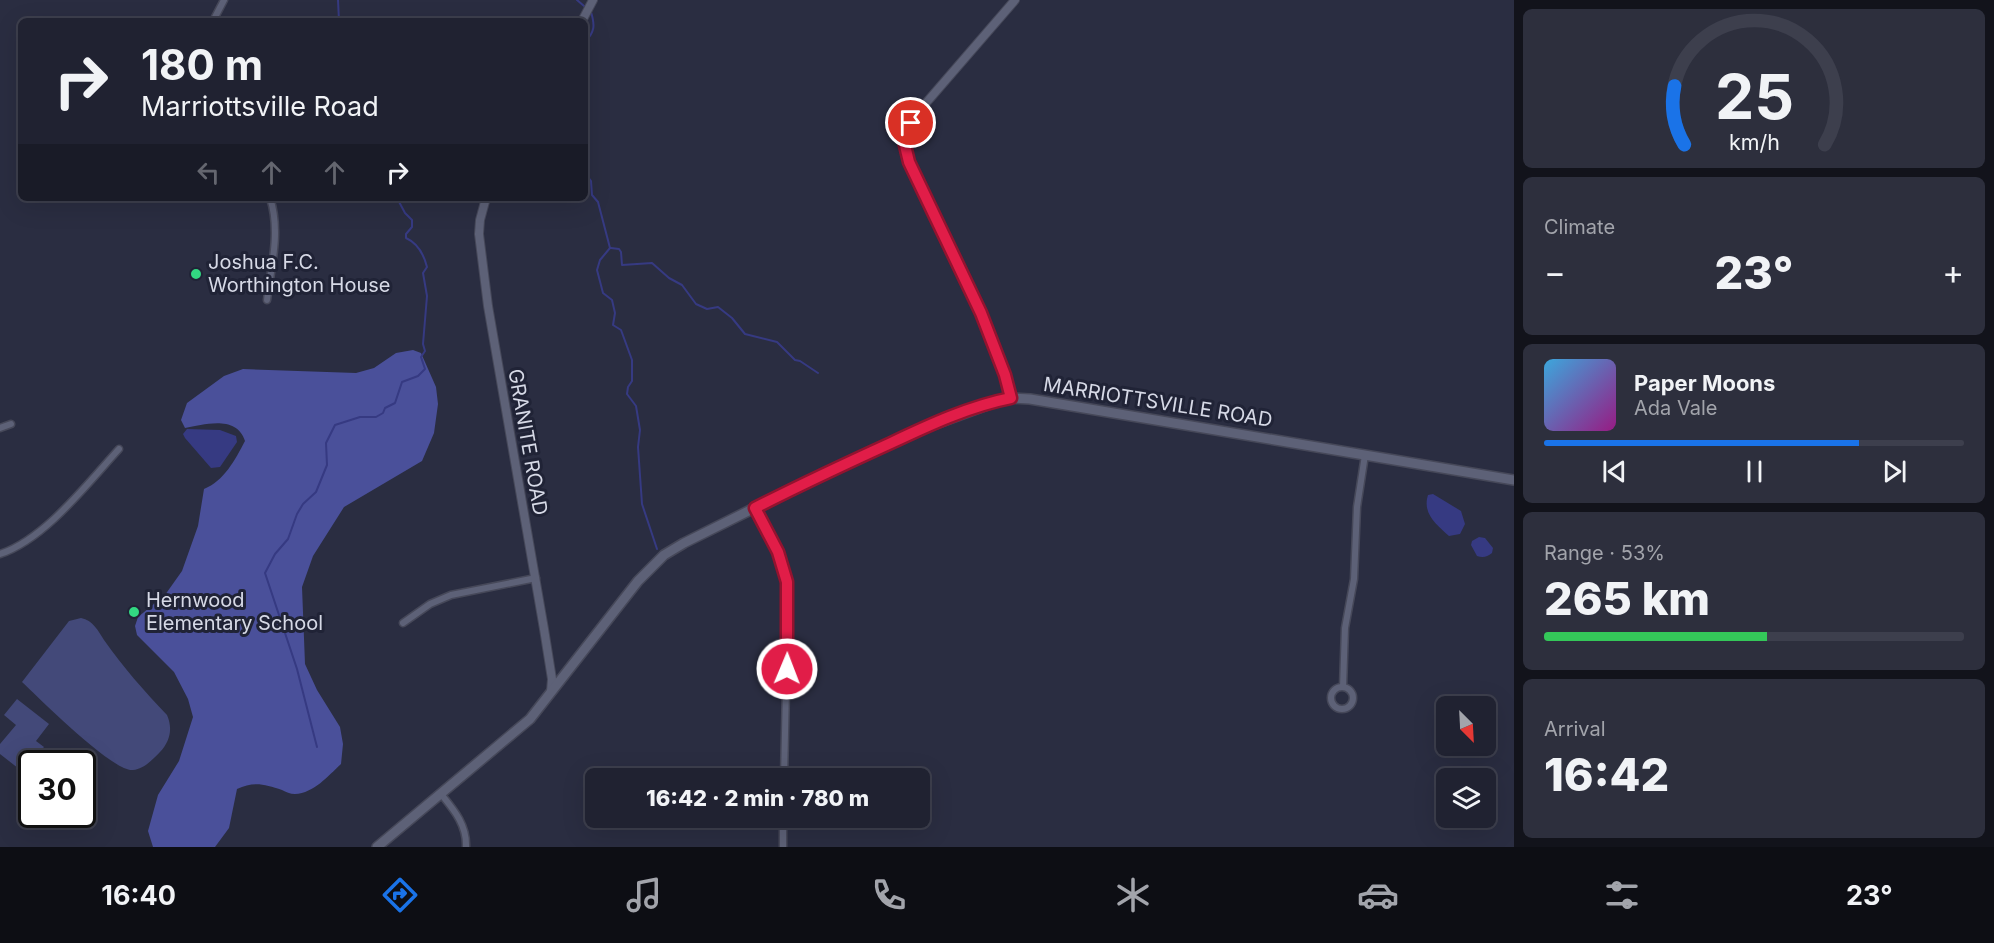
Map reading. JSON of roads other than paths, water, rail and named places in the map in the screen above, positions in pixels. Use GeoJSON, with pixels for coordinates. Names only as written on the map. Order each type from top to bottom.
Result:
{"type":"FeatureCollection","features":[{"type":"Feature","properties":{"kind":"main road","name":"MARRIOTTSVILLE ROAD"},"geometry":{"type":"LineString","coordinates":[[377,847],[530,719],[631,589],[657,561],[684,543],[818,477],[910,434],[969,410],[1011,398],[1072,406],[1514,480]]}},
{"type":"Feature","properties":{"kind":"street"},"geometry":{"type":"LineString","coordinates":[[215,18],[224,0]]}},
{"type":"Feature","properties":{"kind":"street"},"geometry":{"type":"LineString","coordinates":[[584,18],[593,0]]}},
{"type":"Feature","properties":{"kind":"street"},"geometry":{"type":"LineString","coordinates":[[1011,398],[1005,375],[986,326],[921,190],[903,137],[926,103],[1015,0]]}},
{"type":"Feature","properties":{"kind":"street"},"geometry":{"type":"LineString","coordinates":[[267,300],[275,240],[271,201]]}},
{"type":"Feature","properties":{"kind":"street","name":"GRANITE ROAD"},"geometry":{"type":"LineString","coordinates":[[485,201],[479,234],[488,306],[536,578],[551,672],[551,691]]}},
{"type":"Feature","properties":{"kind":"street"},"geometry":{"type":"LineString","coordinates":[[0,429],[11,424]]}},
{"type":"Feature","properties":{"kind":"street"},"geometry":{"type":"LineString","coordinates":[[0,554],[17,548],[44,529],[119,449]]}},
{"type":"Feature","properties":{"kind":"street"},"geometry":{"type":"LineString","coordinates":[[1343,687],[1345,628],[1353,588],[1357,507],[1365,455]]}},
{"type":"Feature","properties":{"kind":"street"},"geometry":{"type":"LineString","coordinates":[[755,508],[778,552],[787,582],[784,768]]}},
{"type":"Feature","properties":{"kind":"street"},"geometry":{"type":"LineString","coordinates":[[403,623],[430,604],[451,595],[536,578]]}},
{"type":"Feature","properties":{"kind":"street"},"geometry":{"type":"LineString","coordinates":[[441,794],[461,822],[465,832],[466,847]]}},
{"type":"Feature","properties":{"kind":"street"},"geometry":{"type":"LineString","coordinates":[[783,828],[783,847]]}},
{"type":"Feature","properties":{"kind":"waterway"},"geometry":{"type":"LineString","coordinates":[[338,0],[339,18]]}},
{"type":"Feature","properties":{"kind":"waterway"},"geometry":{"type":"LineString","coordinates":[[577,0],[584,6]]}},
{"type":"Feature","properties":{"kind":"waterway"},"geometry":{"type":"LineString","coordinates":[[588,38],[593,28],[591,12]]}},
{"type":"Feature","properties":{"kind":"waterway"},"geometry":{"type":"LineString","coordinates":[[588,177],[591,181],[592,195],[598,202],[610,248],[600,260],[597,270],[603,293],[612,300],[615,313],[613,325],[621,330],[632,360],[632,381],[627,394],[636,406],[640,430],[638,447],[642,504],[657,549]]}},
{"type":"Feature","properties":{"kind":"waterway"},"geometry":{"type":"LineString","coordinates":[[317,747],[297,669],[265,573],[275,554],[288,539],[303,504],[316,492],[327,465],[326,443],[335,425],[360,417],[376,417],[383,413],[385,408],[395,403],[402,382],[418,376],[425,369],[421,357],[425,351],[423,344],[427,296],[423,273],[427,267],[420,250],[406,238],[406,234],[412,227],[412,220],[399,201]]}},
{"type":"Feature","properties":{"kind":"waterway"},"geometry":{"type":"LineString","coordinates":[[611,248],[619,249],[621,252],[622,265],[652,263],[669,278],[682,285],[696,304],[707,309],[718,307],[732,318],[745,334],[777,342],[795,360],[818,373]]}},
{"type":"Feature","properties":{"kind":"place","name":"Joshua F.C. Worthington House"},"geometry":{"type":"Point","coordinates":[196,274]}},
{"type":"Feature","properties":{"kind":"place","name":"Hernwood Elementary School"},"geometry":{"type":"Point","coordinates":[134,612]}}]}
